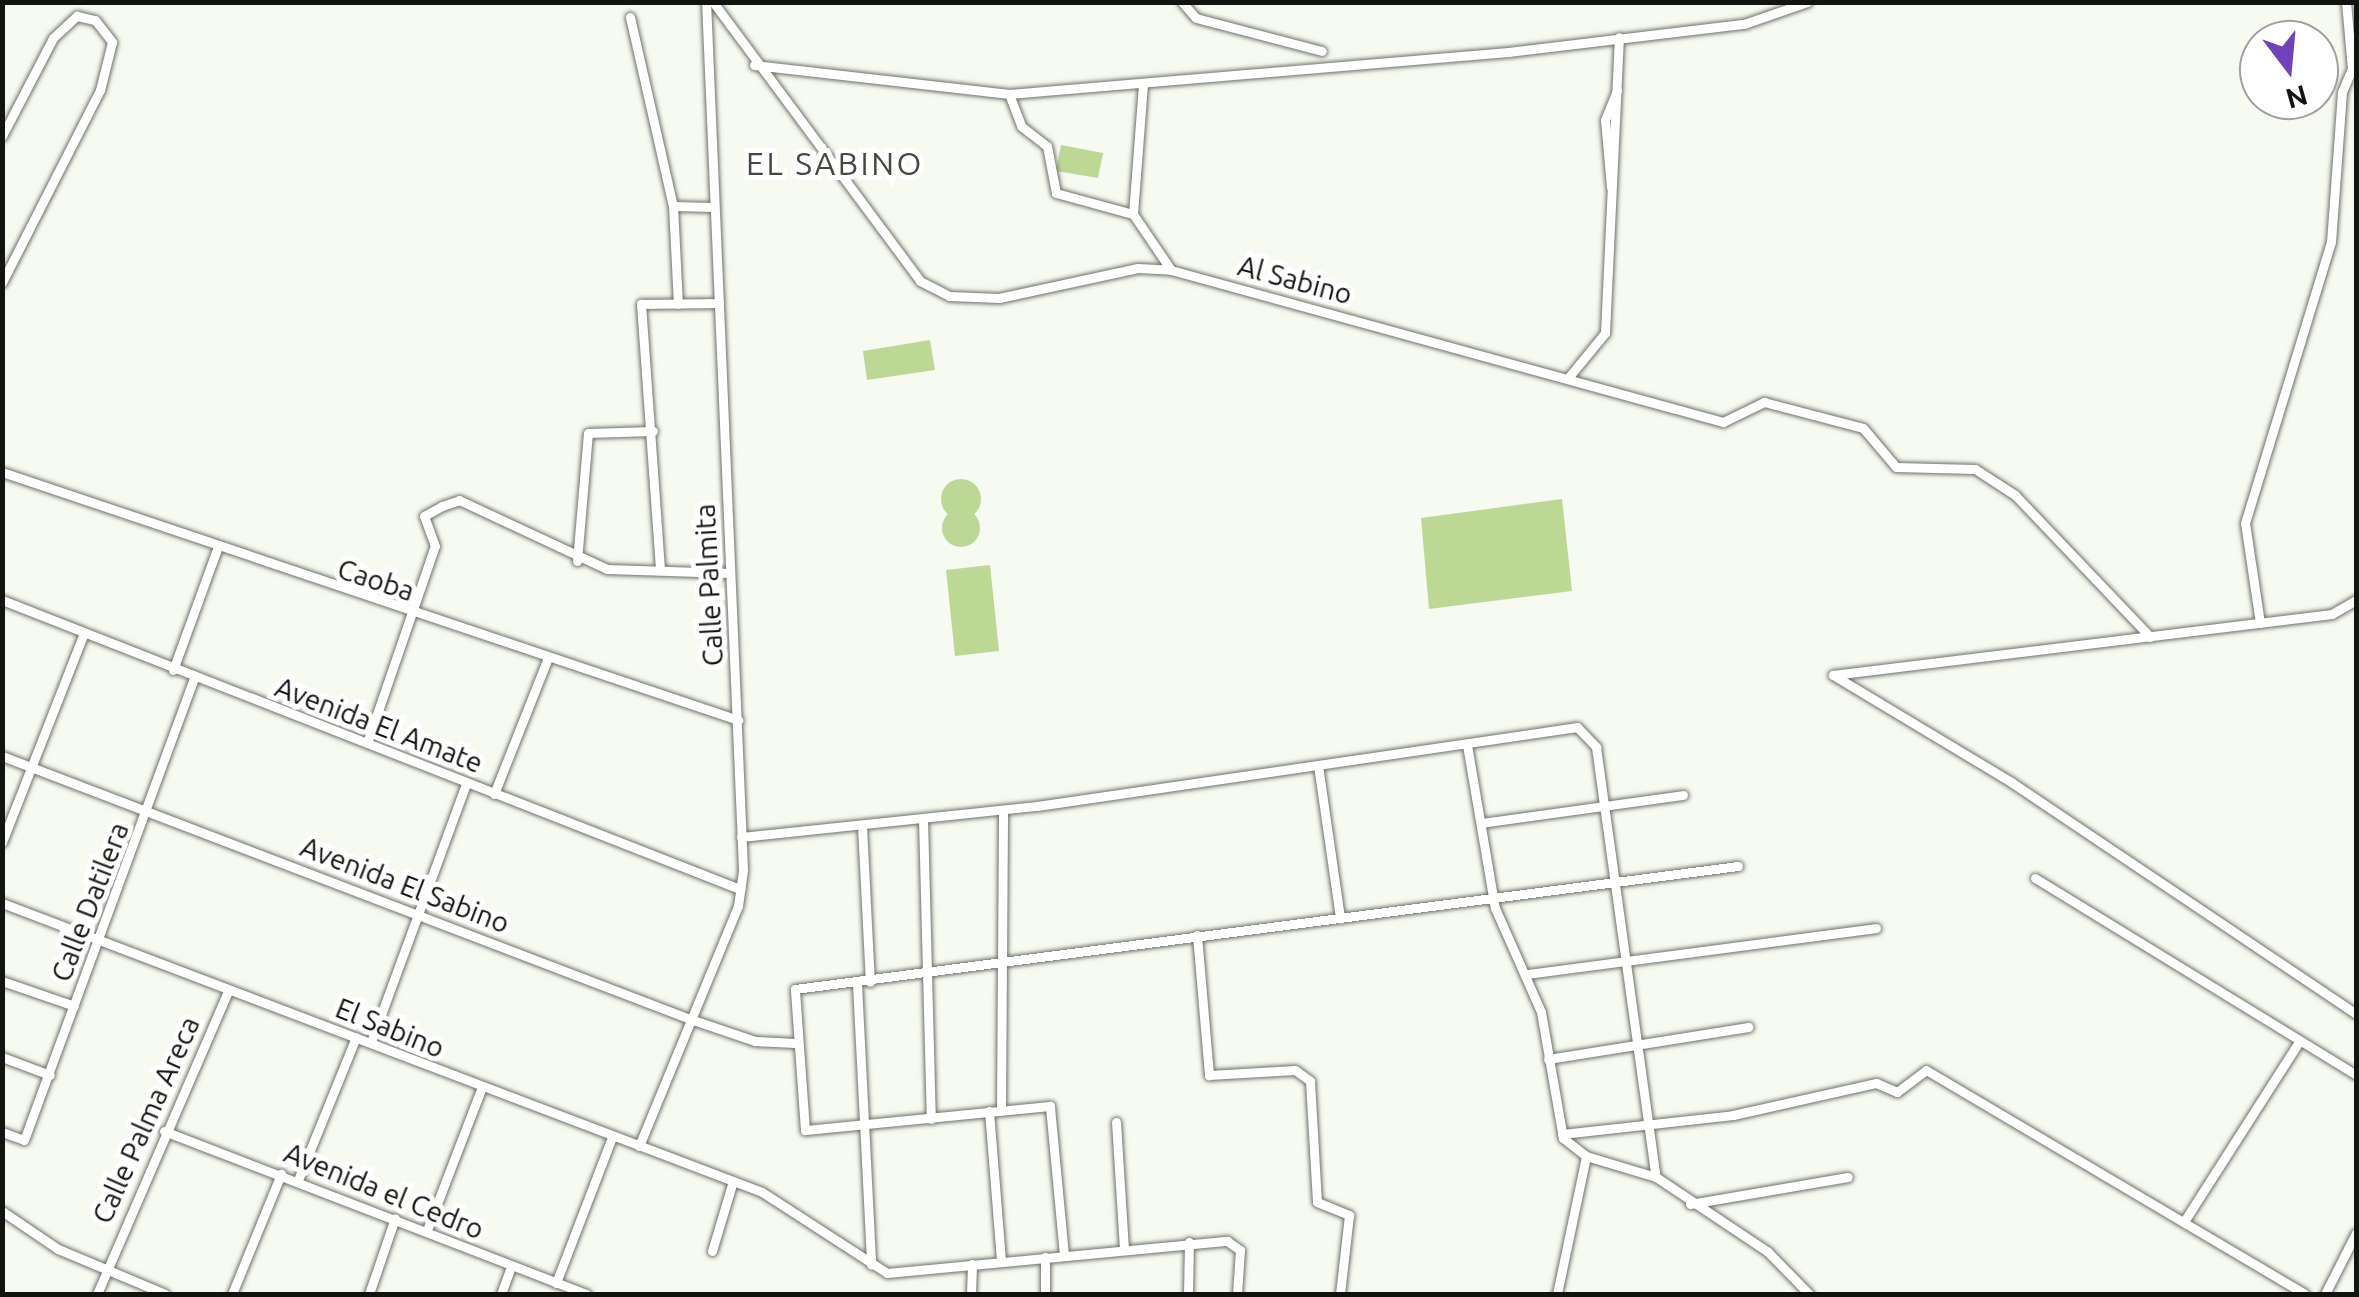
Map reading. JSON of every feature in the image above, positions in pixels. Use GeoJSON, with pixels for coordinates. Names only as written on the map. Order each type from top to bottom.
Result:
{"type":"FeatureCollection","features":[{"type":"Feature","properties":{"kind":"street","name":"Al Sabino"},"geometry":{"type":"LineString","coordinates":[[710,2],[920,282],[948,296],[998,298],[1171,270],[1723,422],[1764,402],[1864,428],[1896,467],[1974,469],[2015,495],[2150,636]]}},
{"type":"Feature","properties":{"kind":"street","name":"Calle Palmita"},"geometry":{"type":"LineString","coordinates":[[640,1146],[740,889],[738,720],[713,207],[710,2]]}},
{"type":"Feature","properties":{"kind":"street"},"geometry":{"type":"LineString","coordinates":[[1182,2],[1196,18],[1322,51]]}},
{"type":"Feature","properties":{"kind":"street"},"geometry":{"type":"LineString","coordinates":[[754,65],[1009,94],[1744,24],[1807,2]]}},
{"type":"Feature","properties":{"kind":"street"},"geometry":{"type":"LineString","coordinates":[[2260,623],[2245,522],[2331,242],[2342,92],[2354,71],[2346,2]]}},
{"type":"Feature","properties":{"kind":"street"},"geometry":{"type":"LineString","coordinates":[[2,136],[60,29],[77,16],[95,20],[112,42],[100,90],[2,282]]}},
{"type":"Feature","properties":{"kind":"street"},"geometry":{"type":"LineString","coordinates":[[630,17],[673,206],[678,304]]}},
{"type":"Feature","properties":{"kind":"street"},"geometry":{"type":"LineString","coordinates":[[1568,378],[1605,333],[1619,37]]}},
{"type":"Feature","properties":{"kind":"street"},"geometry":{"type":"LineString","coordinates":[[1143,84],[1133,214],[1171,270]]}},
{"type":"Feature","properties":{"kind":"street"},"geometry":{"type":"LineString","coordinates":[[1612,192],[1605,120],[1618,88]]}},
{"type":"Feature","properties":{"kind":"street"},"geometry":{"type":"LineString","coordinates":[[1009,94],[1021,126],[1047,146],[1056,193],[1133,214]]}},
{"type":"Feature","properties":{"kind":"street"},"geometry":{"type":"LineString","coordinates":[[673,206],[713,207]]}},
{"type":"Feature","properties":{"kind":"street"},"geometry":{"type":"LineString","coordinates":[[660,569],[641,304],[720,303]]}},
{"type":"Feature","properties":{"kind":"street"},"geometry":{"type":"LineString","coordinates":[[577,560],[588,433],[653,431]]}},
{"type":"Feature","properties":{"kind":"street","name":"Caoba"},"geometry":{"type":"LineString","coordinates":[[2,472],[408,615],[738,720]]}},
{"type":"Feature","properties":{"kind":"street"},"geometry":{"type":"LineString","coordinates":[[367,743],[408,615],[435,546],[424,516],[458,500],[577,560],[730,573]]}},
{"type":"Feature","properties":{"kind":"street"},"geometry":{"type":"LineString","coordinates":[[173,670],[217,550]]}},
{"type":"Feature","properties":{"kind":"street","name":"Avenida El Amate"},"geometry":{"type":"LineString","coordinates":[[2,600],[194,679],[740,889]]}},
{"type":"Feature","properties":{"kind":"street"},"geometry":{"type":"LineString","coordinates":[[2356,600],[2332,614],[1832,675],[2011,782],[2356,1014]]}},
{"type":"Feature","properties":{"kind":"street"},"geometry":{"type":"LineString","coordinates":[[2,842],[36,765],[84,635]]}},
{"type":"Feature","properties":{"kind":"street"},"geometry":{"type":"LineString","coordinates":[[494,794],[547,660]]}},
{"type":"Feature","properties":{"kind":"street","name":"Calle Datilera"},"geometry":{"type":"LineString","coordinates":[[2,1132],[24,1140],[149,810],[194,679]]}},
{"type":"Feature","properties":{"kind":"street"},"geometry":{"type":"LineString","coordinates":[[741,836],[1003,810],[1588,731],[1616,884],[1656,1177]]}},
{"type":"Feature","properties":{"kind":"street"},"geometry":{"type":"LineString","coordinates":[[1467,745],[1494,900],[1527,974],[1562,1134],[1586,1156],[1656,1177],[1690,1204],[1768,1252],[1809,1294]]}},
{"type":"Feature","properties":{"kind":"street","name":"Avenida El Sabino"},"geometry":{"type":"LineString","coordinates":[[2,756],[36,765],[690,1019],[755,1041],[795,1043]]}},
{"type":"Feature","properties":{"kind":"street"},"geometry":{"type":"LineString","coordinates":[[1318,765],[1340,918]]}},
{"type":"Feature","properties":{"kind":"street"},"geometry":{"type":"LineString","coordinates":[[370,1042],[422,914],[466,784]]}},
{"type":"Feature","properties":{"kind":"street"},"geometry":{"type":"LineString","coordinates":[[1480,823],[1683,795]]}},
{"type":"Feature","properties":{"kind":"street"},"geometry":{"type":"LineString","coordinates":[[1000,1108],[1003,810]]}},
{"type":"Feature","properties":{"kind":"street"},"geometry":{"type":"LineString","coordinates":[[923,819],[932,971],[931,1119]]}},
{"type":"Feature","properties":{"kind":"street"},"geometry":{"type":"LineString","coordinates":[[862,826],[870,982]]}},
{"type":"Feature","properties":{"kind":"street"},"geometry":{"type":"LineString","coordinates":[[1064,1255],[1054,1112],[1044,1103],[862,1126],[801,1126],[795,988],[857,984],[1197,935],[1738,866]]}},
{"type":"Feature","properties":{"kind":"street"},"geometry":{"type":"LineString","coordinates":[[2034,878],[2190,965],[2300,1042],[2356,1075]]}},
{"type":"Feature","properties":{"kind":"street","name":"El Sabino"},"geometry":{"type":"LineString","coordinates":[[2,903],[370,1042],[481,1089],[762,1192],[834,1231],[871,1265]]}},
{"type":"Feature","properties":{"kind":"street"},"geometry":{"type":"LineString","coordinates":[[1527,974],[1876,928]]}},
{"type":"Feature","properties":{"kind":"street"},"geometry":{"type":"LineString","coordinates":[[1197,935],[1209,1075],[1296,1070],[1310,1082],[1317,1202],[1348,1215],[1340,1294]]}},
{"type":"Feature","properties":{"kind":"street"},"geometry":{"type":"LineString","coordinates":[[2,981],[74,1006]]}},
{"type":"Feature","properties":{"kind":"street"},"geometry":{"type":"LineString","coordinates":[[857,984],[871,1265],[900,1274],[1188,1242],[1237,1245],[1236,1294]]}},
{"type":"Feature","properties":{"kind":"street","name":"Calle Palma Areca"},"geometry":{"type":"LineString","coordinates":[[96,1294],[228,991]]}},
{"type":"Feature","properties":{"kind":"street"},"geometry":{"type":"LineString","coordinates":[[1548,1059],[1748,1027]]}},
{"type":"Feature","properties":{"kind":"street"},"geometry":{"type":"LineString","coordinates":[[298,1180],[356,1037]]}},
{"type":"Feature","properties":{"kind":"street"},"geometry":{"type":"LineString","coordinates":[[2184,1220],[2300,1042]]}},
{"type":"Feature","properties":{"kind":"street"},"geometry":{"type":"LineString","coordinates":[[2,1058],[50,1074]]}},
{"type":"Feature","properties":{"kind":"street"},"geometry":{"type":"LineString","coordinates":[[1562,1134],[1842,1097],[1876,1083],[1897,1092],[1926,1070],[2305,1294]]}},
{"type":"Feature","properties":{"kind":"street"},"geometry":{"type":"LineString","coordinates":[[428,1230],[481,1089]]}},
{"type":"Feature","properties":{"kind":"street"},"geometry":{"type":"LineString","coordinates":[[989,1111],[1001,1261]]}},
{"type":"Feature","properties":{"kind":"street"},"geometry":{"type":"LineString","coordinates":[[1116,1122],[1124,1249]]}},
{"type":"Feature","properties":{"kind":"street","name":"Avenida el Cedro"},"geometry":{"type":"LineString","coordinates":[[164,1131],[586,1294]]}},
{"type":"Feature","properties":{"kind":"street"},"geometry":{"type":"LineString","coordinates":[[556,1283],[612,1137]]}},
{"type":"Feature","properties":{"kind":"street"},"geometry":{"type":"LineString","coordinates":[[1557,1294],[1586,1156]]}},
{"type":"Feature","properties":{"kind":"street"},"geometry":{"type":"LineString","coordinates":[[232,1294],[280,1174]]}},
{"type":"Feature","properties":{"kind":"street"},"geometry":{"type":"LineString","coordinates":[[1690,1204],[1848,1176]]}},
{"type":"Feature","properties":{"kind":"street"},"geometry":{"type":"LineString","coordinates":[[712,1251],[734,1182]]}},
{"type":"Feature","properties":{"kind":"street"},"geometry":{"type":"LineString","coordinates":[[2,1211],[105,1267],[165,1294]]}},
{"type":"Feature","properties":{"kind":"street"},"geometry":{"type":"LineString","coordinates":[[369,1294],[395,1218]]}},
{"type":"Feature","properties":{"kind":"street"},"geometry":{"type":"LineString","coordinates":[[2325,1294],[2356,1233]]}},
{"type":"Feature","properties":{"kind":"street"},"geometry":{"type":"LineString","coordinates":[[1188,1242],[1188,1294]]}},
{"type":"Feature","properties":{"kind":"street"},"geometry":{"type":"LineString","coordinates":[[1045,1256],[1045,1294]]}},
{"type":"Feature","properties":{"kind":"street"},"geometry":{"type":"LineString","coordinates":[[972,1264],[972,1294]]}},
{"type":"Feature","properties":{"kind":"street"},"geometry":{"type":"LineString","coordinates":[[501,1294],[511,1267]]}},
{"type":"Feature","properties":{"kind":"green space"},"geometry":{"type":"Polygon","coordinates":[[[1061,145],[1103,153],[1098,178],[1056,171],[1061,145]]]}},
{"type":"Feature","properties":{"kind":"green space"},"geometry":{"type":"Polygon","coordinates":[[[930,340],[935,370],[867,380],[863,351],[930,340]]]}},
{"type":"Feature","properties":{"kind":"green space"},"geometry":{"type":"Polygon","coordinates":[[[961,479],[975,485],[981,499],[975,513],[961,519],[947,513],[941,499],[947,485],[961,479]]]}},
{"type":"Feature","properties":{"kind":"green space"},"geometry":{"type":"Polygon","coordinates":[[[1562,499],[1572,591],[1429,609],[1421,518],[1562,499]]]}},
{"type":"Feature","properties":{"kind":"green space"},"geometry":{"type":"Polygon","coordinates":[[[961,509],[974,515],[980,528],[974,541],[961,547],[948,541],[942,528],[948,515],[961,509]]]}},
{"type":"Feature","properties":{"kind":"green space"},"geometry":{"type":"Polygon","coordinates":[[[990,565],[999,651],[955,656],[946,570],[990,565]]]}},
{"type":"Feature","properties":{"kind":"district","name":"EL SABINO"},"geometry":{"type":"Point","coordinates":[835,163]}}]}
